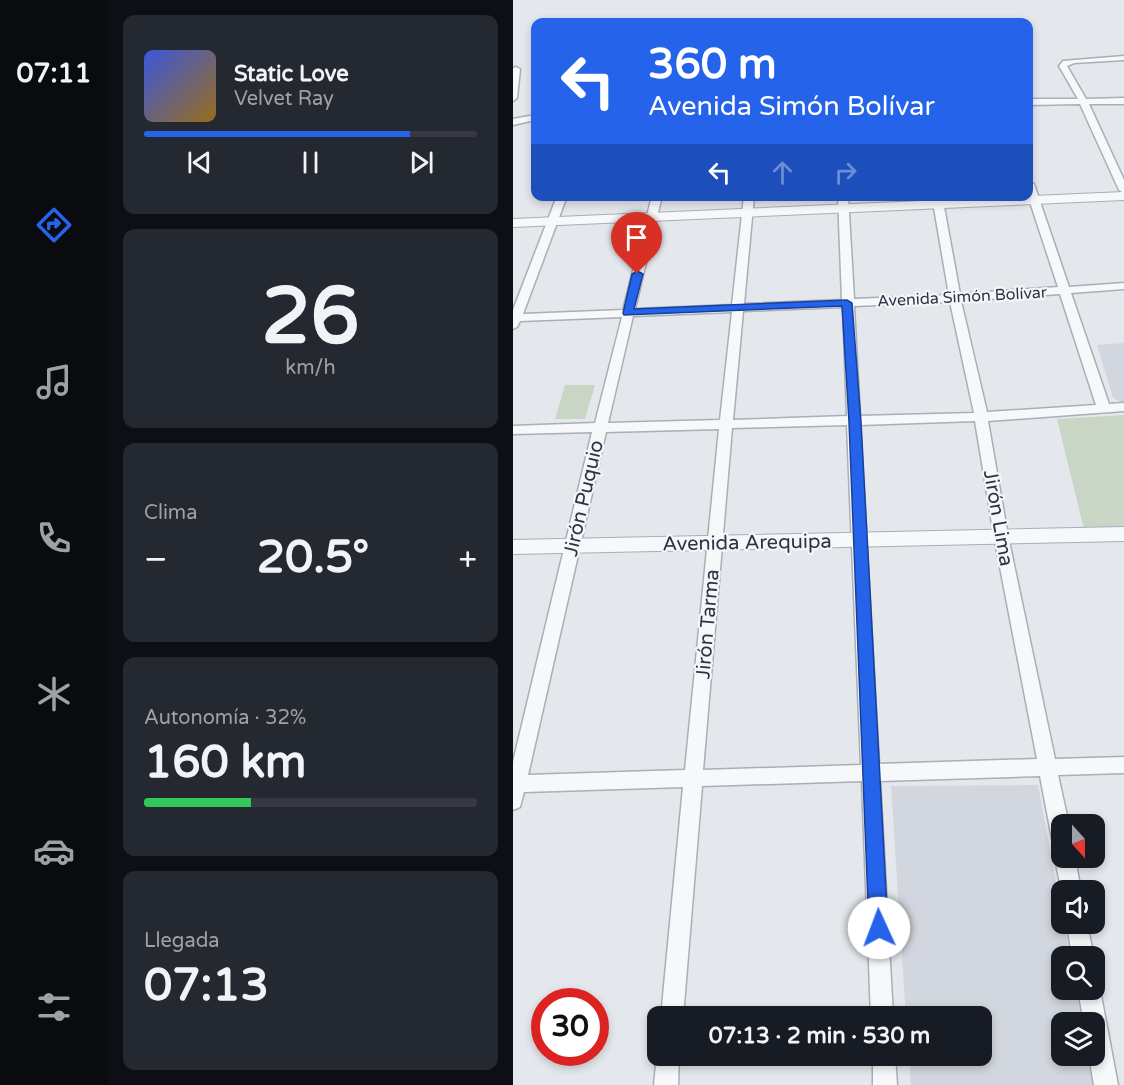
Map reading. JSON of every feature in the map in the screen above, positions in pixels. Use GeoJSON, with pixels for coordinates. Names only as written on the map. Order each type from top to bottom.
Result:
{"type":"FeatureCollection","features":[{"type":"Feature","properties":{"kind":"street"},"geometry":{"type":"LineString","coordinates":[[1124,58],[1066,63],[1063,66],[1083,101],[1124,190]]}},
{"type":"Feature","properties":{"kind":"street"},"geometry":{"type":"LineString","coordinates":[[513,98],[516,69]]}},
{"type":"Feature","properties":{"kind":"street"},"geometry":{"type":"LineString","coordinates":[[1033,102],[1124,101]]}},
{"type":"Feature","properties":{"kind":"street"},"geometry":{"type":"LineString","coordinates":[[513,122],[531,119]]}},
{"type":"Feature","properties":{"kind":"street"},"geometry":{"type":"LineString","coordinates":[[1034,200],[1124,196]]}},
{"type":"Feature","properties":{"kind":"street"},"geometry":{"type":"LineString","coordinates":[[1033,197],[1104,409]]}},
{"type":"Feature","properties":{"kind":"street"},"geometry":{"type":"LineString","coordinates":[[514,321],[560,201]]}},
{"type":"Feature","properties":{"kind":"street","name":"Jirón Puquio"},"geometry":{"type":"LineString","coordinates":[[514,790],[656,201]]}},
{"type":"Feature","properties":{"kind":"street"},"geometry":{"type":"LineString","coordinates":[[513,223],[652,216],[749,205],[906,201]]}},
{"type":"Feature","properties":{"kind":"street","name":"Jirón Lima"},"geometry":{"type":"LineString","coordinates":[[938,201],[955,298],[981,417],[1001,536],[1057,814]]}},
{"type":"Feature","properties":{"kind":"street"},"geometry":{"type":"LineString","coordinates":[[843,203],[861,539],[882,1006]]}},
{"type":"Feature","properties":{"kind":"street","name":"Jirón Tarma"},"geometry":{"type":"LineString","coordinates":[[673,1006],[714,543],[749,205]]}},
{"type":"Feature","properties":{"kind":"street","name":"Avenida Simón Bolívar"},"geometry":{"type":"LineString","coordinates":[[514,321],[738,307],[955,298],[1124,286]]}},
{"type":"Feature","properties":{"kind":"street"},"geometry":{"type":"LineString","coordinates":[[513,430],[855,422],[981,417],[1124,407]]}},
{"type":"Feature","properties":{"kind":"street","name":"Avenida Arequipa"},"geometry":{"type":"LineString","coordinates":[[513,547],[1124,534]]}},
{"type":"Feature","properties":{"kind":"street"},"geometry":{"type":"LineString","coordinates":[[514,790],[693,778],[1124,765]]}},
{"type":"Feature","properties":{"kind":"street"},"geometry":{"type":"LineString","coordinates":[[666,1085],[668,1066]]}},
{"type":"Feature","properties":{"kind":"street"},"geometry":{"type":"LineString","coordinates":[[884,1066],[885,1085]]}},
{"type":"Feature","properties":{"kind":"street"},"geometry":{"type":"LineString","coordinates":[[1103,1066],[1106,1085]]}},
{"type":"Feature","properties":{"kind":"shaded area"},"geometry":{"type":"Polygon","coordinates":[[[1124,343],[1124,404],[1113,398],[1097,345],[1124,343]]]}},
{"type":"Feature","properties":{"kind":"shaded area"},"geometry":{"type":"Polygon","coordinates":[[[1038,785],[1051,855],[1051,868],[1053,868],[1056,880],[1051,880],[1051,934],[1066,934],[1068,946],[1051,946],[1051,1000],[1078,1000],[1080,1012],[1051,1012],[1051,1066],[1090,1066],[1093,1085],[911,1085],[910,1066],[992,1066],[992,1006],[905,1006],[891,786],[1038,785]]]}},
{"type":"Feature","properties":{"kind":"green space"},"geometry":{"type":"Polygon","coordinates":[[[565,385],[595,385],[585,419],[555,419],[565,385]]]}},
{"type":"Feature","properties":{"kind":"green space"},"geometry":{"type":"Polygon","coordinates":[[[1124,415],[1124,528],[1084,529],[1057,419],[1124,415]]]}},
{"type":"Feature","properties":{"kind":"route"},"geometry":{"type":"LineString","coordinates":[[637,274],[628,313],[847,303],[855,422],[879,928]]}}]}
